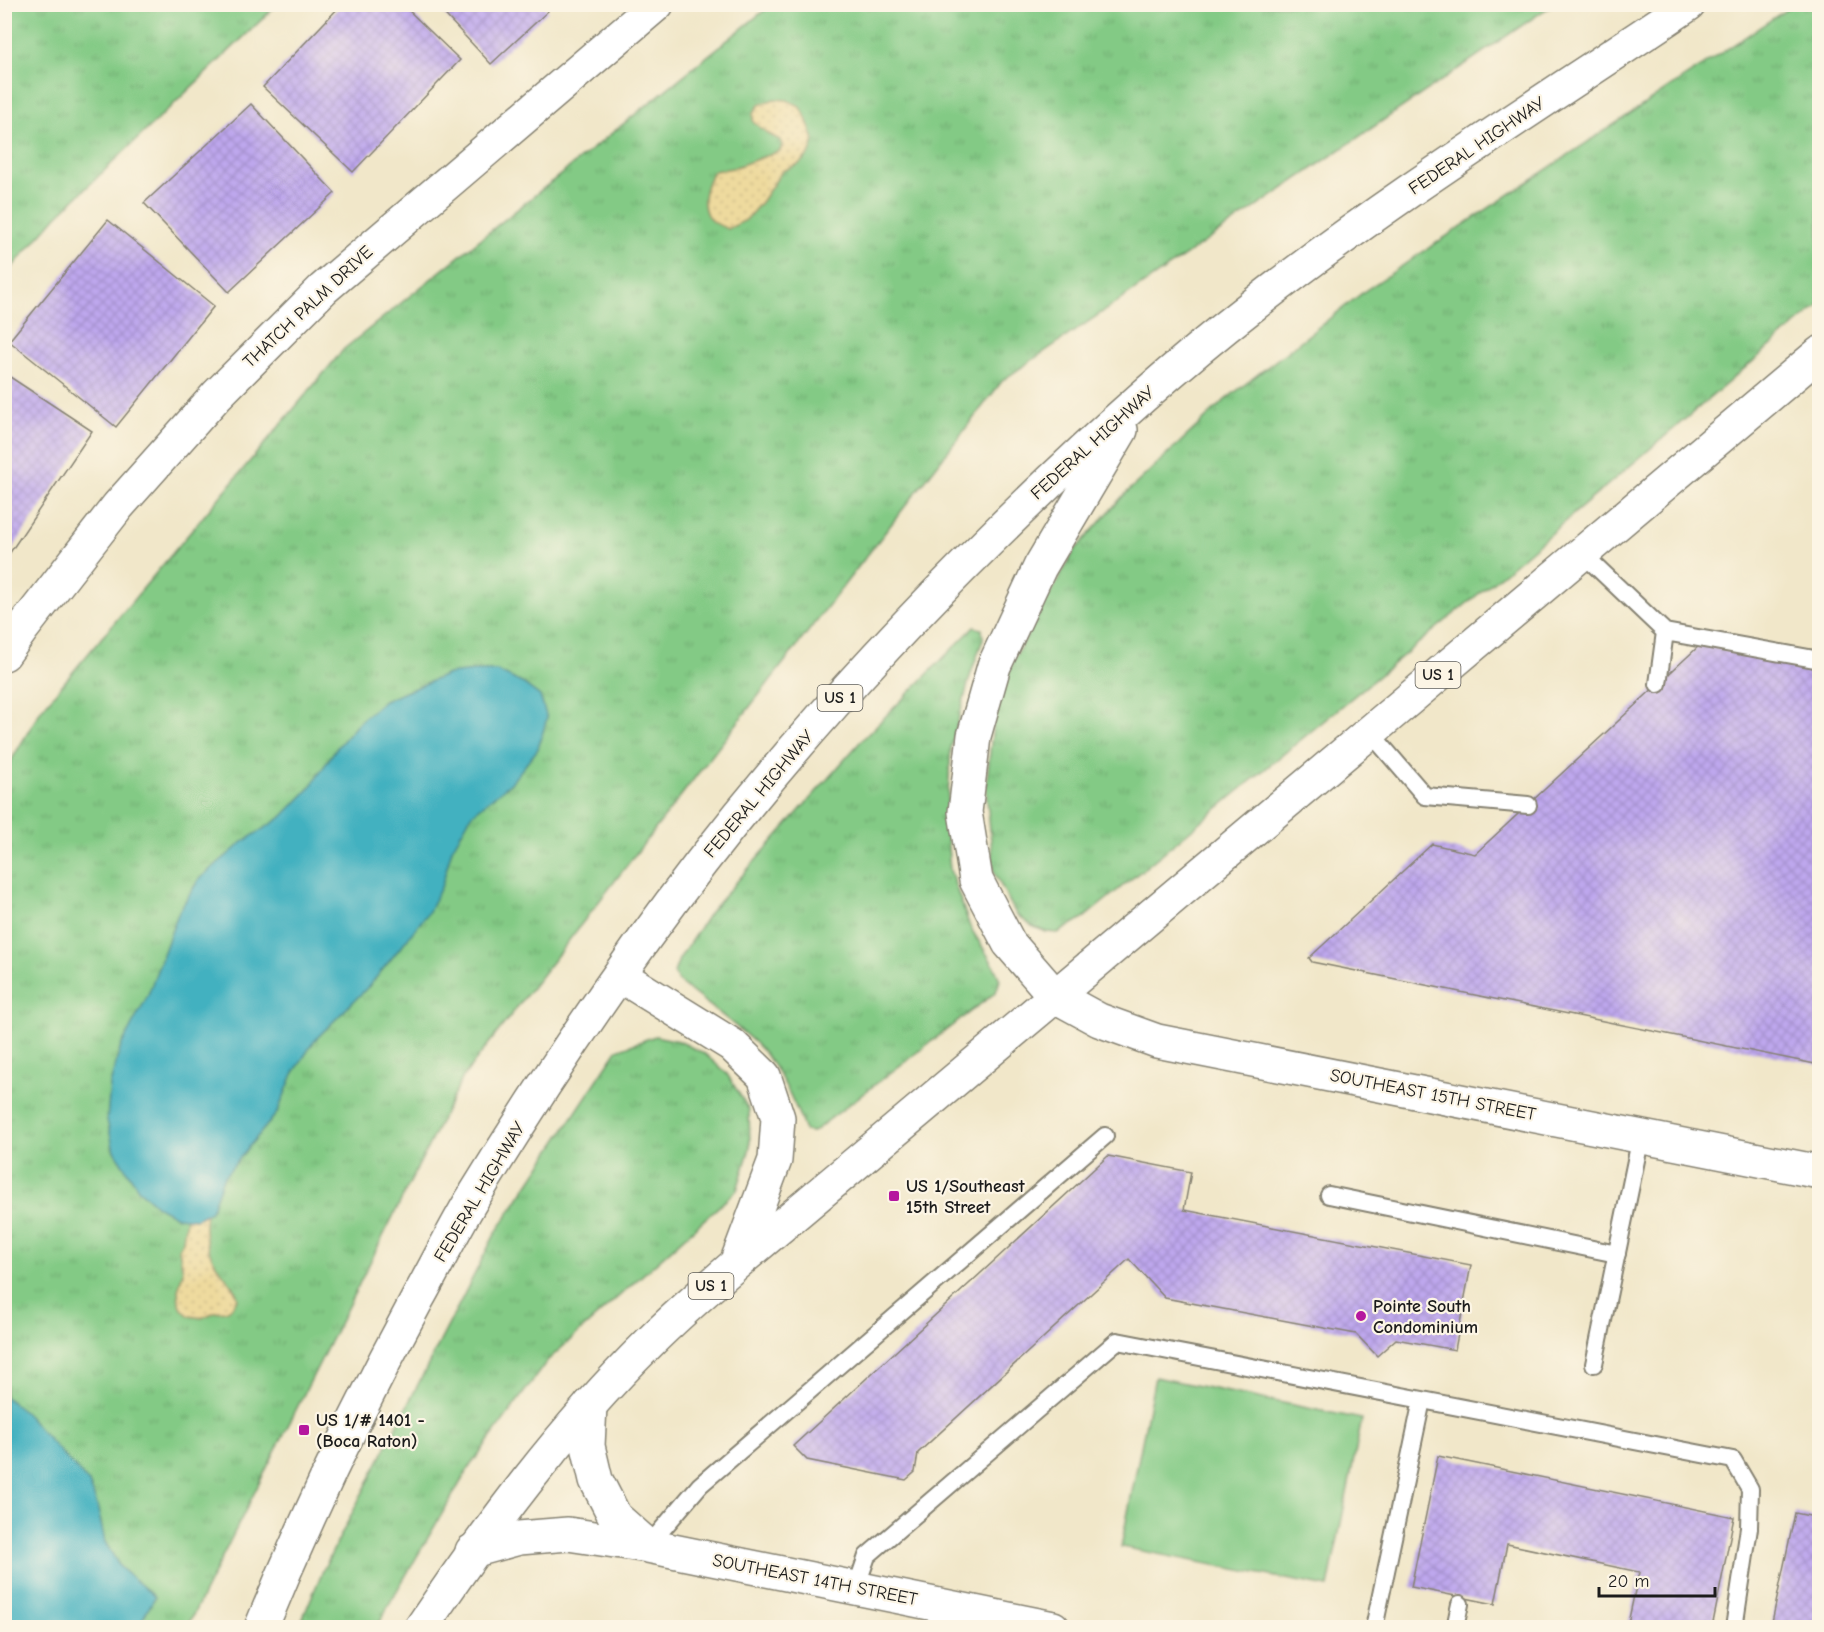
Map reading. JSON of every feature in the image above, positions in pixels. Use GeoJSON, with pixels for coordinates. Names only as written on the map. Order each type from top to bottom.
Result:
{"type":"FeatureCollection","features":[{"type":"Feature","properties":{"kind":"main road","name":"THATCH PALM DRIVE"},"geometry":{"type":"LineString","coordinates":[[4,654],[118,506],[217,395],[322,289],[657,4]]}},
{"type":"Feature","properties":{"kind":"main road","name":"FEDERAL HIGHWAY"},"geometry":{"type":"LineString","coordinates":[[261,1628],[339,1451],[405,1323],[463,1215],[545,1085],[619,975],[709,854],[779,768],[868,666],[956,573],[1040,491],[1139,400],[1248,308],[1353,229],[1689,4]]}},
{"type":"Feature","properties":{"kind":"main road","name":"US 1"},"geometry":{"type":"LineString","coordinates":[[420,1628],[472,1551],[533,1472],[590,1405],[649,1342],[737,1263],[1820,353]]}},
{"type":"Feature","properties":{"kind":"main road"},"geometry":{"type":"LineString","coordinates":[[1055,996],[1009,943],[976,880],[965,812],[974,736],[994,666],[1040,567],[1139,400]]}},
{"type":"Feature","properties":{"kind":"main road"},"geometry":{"type":"LineString","coordinates":[[619,975],[732,1045],[764,1076],[778,1118],[775,1160],[737,1263]]}},
{"type":"Feature","properties":{"kind":"main road","name":"SOUTHEAST 15TH STREET"},"geometry":{"type":"LineString","coordinates":[[1055,996],[1099,1020],[1157,1041],[1820,1172]]}},
{"type":"Feature","properties":{"kind":"main road","name":"SOUTHEAST 14TH STREET"},"geometry":{"type":"LineString","coordinates":[[590,1405],[588,1446],[596,1480],[615,1517],[648,1546]]}},
{"type":"Feature","properties":{"kind":"main road","name":"SOUTHEAST 14TH STREET"},"geometry":{"type":"LineString","coordinates":[[472,1551],[519,1538],[568,1534],[648,1546],[856,1588],[979,1620],[1053,1628]]}},
{"type":"Feature","properties":{"kind":"lane"},"geometry":{"type":"LineString","coordinates":[[1582,553],[1665,632],[1820,660]]}},
{"type":"Feature","properties":{"kind":"lane"},"geometry":{"type":"LineString","coordinates":[[1659,684],[1665,632]]}},
{"type":"Feature","properties":{"kind":"lane"},"geometry":{"type":"LineString","coordinates":[[1370,732],[1425,796],[1528,805]]}},
{"type":"Feature","properties":{"kind":"lane"},"geometry":{"type":"LineString","coordinates":[[648,1546],[700,1485],[1105,1136]]}},
{"type":"Feature","properties":{"kind":"lane"},"geometry":{"type":"LineString","coordinates":[[1594,1364],[1641,1136]]}},
{"type":"Feature","properties":{"kind":"lane"},"geometry":{"type":"LineString","coordinates":[[1329,1195],[1617,1254]]}},
{"type":"Feature","properties":{"kind":"lane"},"geometry":{"type":"LineString","coordinates":[[856,1588],[867,1556],[1117,1341],[1733,1460],[1750,1489],[1749,1528],[1734,1628]]}},
{"type":"Feature","properties":{"kind":"lane"},"geometry":{"type":"LineString","coordinates":[[1374,1628],[1422,1400]]}},
{"type":"Feature","properties":{"kind":"lane"},"geometry":{"type":"LineString","coordinates":[[1455,1628],[1460,1604]]}},
{"type":"Feature","properties":{"kind":"green space"},"geometry":{"type":"Polygon","coordinates":[[[5,4],[277,5],[57,216],[5,275],[5,4]]]}},
{"type":"Feature","properties":{"kind":"green space"},"geometry":{"type":"Polygon","coordinates":[[[771,5],[1552,5],[1003,380],[463,1077],[187,1627],[5,1628],[5,771],[41,710],[344,349],[771,5]]]}},
{"type":"Feature","properties":{"kind":"green space"},"geometry":{"type":"Polygon","coordinates":[[[1793,5],[1819,5],[1819,305],[1510,568],[1085,917],[1058,933],[1046,932],[1032,926],[1016,914],[994,872],[986,789],[994,715],[1014,659],[1075,550],[1123,496],[1225,400],[1366,290],[1793,5]]]}},
{"type":"Feature","properties":{"kind":"green space"},"geometry":{"type":"Polygon","coordinates":[[[974,627],[982,629],[983,639],[971,673],[951,747],[946,824],[950,870],[970,927],[1000,980],[996,992],[813,1132],[805,1131],[784,1084],[763,1052],[737,1027],[679,982],[674,973],[679,959],[710,912],[861,741],[974,627]]]}},
{"type":"Feature","properties":{"kind":"green space"},"geometry":{"type":"Polygon","coordinates":[[[655,1036],[679,1041],[705,1054],[727,1074],[749,1110],[750,1148],[737,1190],[547,1361],[470,1466],[377,1627],[299,1627],[323,1570],[495,1234],[617,1050],[655,1036]]]}},
{"type":"Feature","properties":{"kind":"green space"},"geometry":{"type":"Polygon","coordinates":[[[1155,1377],[1362,1419],[1328,1587],[1121,1547],[1155,1377]]]}},
{"type":"Feature","properties":{"kind":"sand"},"geometry":{"type":"Polygon","coordinates":[[[774,99],[787,100],[798,105],[804,113],[814,140],[810,153],[799,164],[782,171],[746,220],[728,229],[713,222],[707,215],[704,204],[706,186],[714,171],[733,168],[780,151],[782,145],[780,140],[753,122],[753,113],[759,105],[774,99]]]}},
{"type":"Feature","properties":{"kind":"sand"},"geometry":{"type":"Polygon","coordinates":[[[206,1214],[205,1231],[210,1254],[234,1288],[238,1298],[226,1311],[215,1312],[202,1318],[189,1316],[179,1302],[178,1290],[183,1272],[179,1249],[183,1241],[186,1218],[196,1219],[206,1214]]]}},
{"type":"Feature","properties":{"kind":"water"},"geometry":{"type":"Polygon","coordinates":[[[497,671],[524,684],[540,696],[547,718],[538,749],[511,783],[472,814],[452,849],[442,885],[428,913],[371,984],[314,1041],[293,1074],[277,1113],[223,1178],[211,1211],[196,1219],[177,1217],[158,1207],[139,1190],[114,1151],[107,1120],[110,1084],[121,1046],[148,995],[179,911],[199,879],[244,841],[282,817],[309,789],[335,750],[361,720],[384,701],[448,674],[497,671]]]}},
{"type":"Feature","properties":{"kind":"water"},"geometry":{"type":"Polygon","coordinates":[[[4,1396],[25,1413],[89,1483],[97,1505],[105,1542],[120,1567],[155,1597],[138,1627],[5,1627],[4,1396]]]}},
{"type":"Feature","properties":{"kind":"building"},"geometry":{"type":"Polygon","coordinates":[[[342,4],[402,4],[460,60],[353,172],[263,87],[342,4]]]}},
{"type":"Feature","properties":{"kind":"building"},"geometry":{"type":"Polygon","coordinates":[[[435,4],[542,4],[548,11],[491,64],[435,4]]]}},
{"type":"Feature","properties":{"kind":"building"},"geometry":{"type":"Polygon","coordinates":[[[251,104],[335,193],[229,292],[144,203],[251,104]]]}},
{"type":"Feature","properties":{"kind":"building"},"geometry":{"type":"Polygon","coordinates":[[[108,220],[214,306],[116,427],[9,341],[108,220]]]}},
{"type":"Feature","properties":{"kind":"building"},"geometry":{"type":"Polygon","coordinates":[[[4,373],[92,431],[7,557],[4,556],[4,373]]]}},
{"type":"Feature","properties":{"kind":"building"},"geometry":{"type":"Polygon","coordinates":[[[1700,645],[1820,669],[1820,1065],[1312,962],[1309,958],[1432,844],[1475,854],[1700,645]]]}},
{"type":"Feature","properties":{"kind":"building","name":"Pointe South Condominium"},"geometry":{"type":"Polygon","coordinates":[[[1108,1156],[1191,1172],[1184,1210],[1471,1265],[1455,1350],[1396,1339],[1377,1356],[1356,1334],[1165,1298],[1129,1259],[918,1453],[915,1472],[906,1480],[807,1460],[793,1446],[1108,1156]]]}},
{"type":"Feature","properties":{"kind":"building"},"geometry":{"type":"Polygon","coordinates":[[[1438,1456],[1734,1517],[1712,1628],[1627,1628],[1639,1572],[1507,1544],[1495,1604],[1411,1587],[1438,1456]]]}},
{"type":"Feature","properties":{"kind":"building"},"geometry":{"type":"Polygon","coordinates":[[[1795,1513],[1820,1518],[1820,1611],[1816,1628],[1801,1628],[1772,1622],[1795,1513]]]}},
{"type":"Feature","properties":{"kind":"place","name":"US 1/Southeast 15th Street"},"geometry":{"type":"Point","coordinates":[894,1196]}},
{"type":"Feature","properties":{"kind":"place","name":"Pointe South Condominium"},"geometry":{"type":"Point","coordinates":[1361,1316]}},
{"type":"Feature","properties":{"kind":"place","name":"US 1/# 1401 - (Boca Raton)"},"geometry":{"type":"Point","coordinates":[304,1430]}}]}
